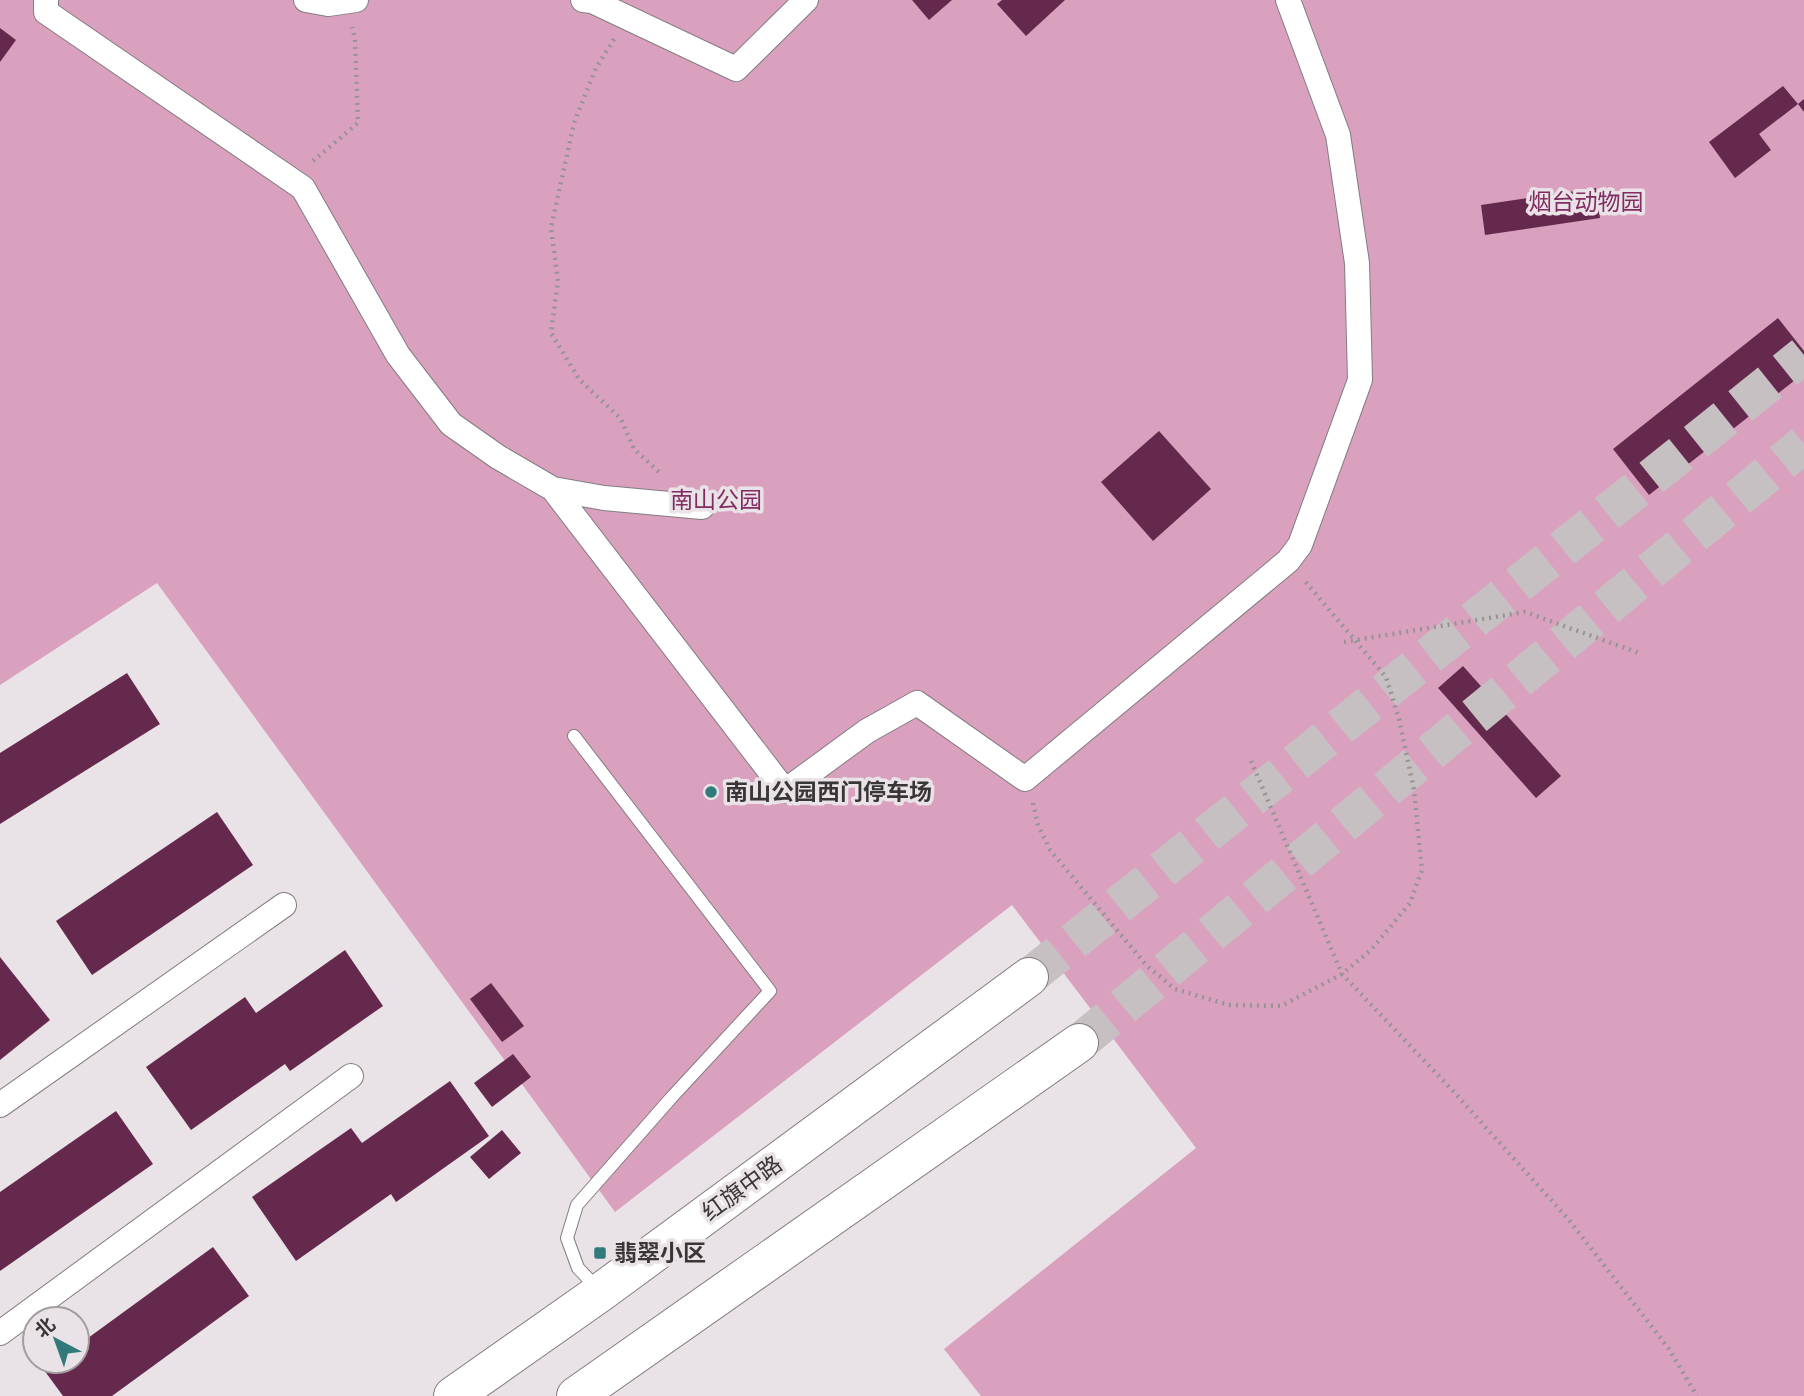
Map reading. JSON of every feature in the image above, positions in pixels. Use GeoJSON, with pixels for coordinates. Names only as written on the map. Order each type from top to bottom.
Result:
{"type":"FeatureCollection","features":[{"type":"Feature","properties":{"kind":"main road","name":"红旗中路"},"geometry":{"type":"LineString","coordinates":[[453,1396],[601,1292],[1029,977]]}},
{"type":"Feature","properties":{"kind":"main road"},"geometry":{"type":"LineString","coordinates":[[576,1396],[1079,1043]]}},
{"type":"Feature","properties":{"kind":"street"},"geometry":{"type":"LineString","coordinates":[[46,0],[46,12],[303,188],[398,355],[451,424],[498,457],[553,489],[604,498],[702,508]]}},
{"type":"Feature","properties":{"kind":"street"},"geometry":{"type":"LineString","coordinates":[[306,0],[328,4],[351,1]]}},
{"type":"Feature","properties":{"kind":"street"},"geometry":{"type":"LineString","coordinates":[[583,0],[592,1],[736,69],[806,0]]}},
{"type":"Feature","properties":{"kind":"street"},"geometry":{"type":"LineString","coordinates":[[553,489],[785,791],[867,731],[917,703],[1025,779],[1288,561],[1300,545],[1360,380],[1357,263],[1338,135],[1288,0]]}},
{"type":"Feature","properties":{"kind":"street"},"geometry":{"type":"LineString","coordinates":[[0,1105],[284,905]]}},
{"type":"Feature","properties":{"kind":"street"},"geometry":{"type":"LineString","coordinates":[[0,1333],[351,1076]]}},
{"type":"Feature","properties":{"kind":"lane"},"geometry":{"type":"LineString","coordinates":[[573,736],[770,991],[577,1205],[567,1238],[578,1268],[601,1292]]}},
{"type":"Feature","properties":{"kind":"path"},"geometry":{"type":"LineString","coordinates":[[290,179],[358,123],[351,1]]}},
{"type":"Feature","properties":{"kind":"path"},"geometry":{"type":"LineString","coordinates":[[627,18],[596,68],[574,123],[551,228],[558,281],[551,333],[579,379],[621,419],[634,449],[660,473],[690,492],[702,508]]}},
{"type":"Feature","properties":{"kind":"path"},"geometry":{"type":"LineString","coordinates":[[1025,779],[1038,825],[1050,850],[1147,966],[1175,989],[1229,1005],[1281,1006],[1342,974],[1371,950],[1410,903],[1422,870],[1414,790],[1399,719],[1387,677],[1288,561]]}},
{"type":"Feature","properties":{"kind":"path"},"geometry":{"type":"LineString","coordinates":[[1344,642],[1525,612],[1639,653]]}},
{"type":"Feature","properties":{"kind":"path"},"geometry":{"type":"LineString","coordinates":[[1251,761],[1342,974],[1454,1092],[1569,1220],[1669,1349],[1697,1396]]}},
{"type":"Feature","properties":{"kind":"green space","name":"南山公园"},"geometry":{"type":"Polygon","coordinates":[[[0,0],[1804,0],[1804,1396],[981,1396],[944,1349],[1196,1148],[1012,905],[615,1212],[157,583],[0,685],[0,0]]]}},
{"type":"Feature","properties":{"kind":"building"},"geometry":{"type":"Polygon","coordinates":[[[912,0],[952,0],[929,20],[912,0]]]}},
{"type":"Feature","properties":{"kind":"building"},"geometry":{"type":"Polygon","coordinates":[[[1002,0],[1065,0],[1026,36],[997,4],[1002,0]]]}},
{"type":"Feature","properties":{"kind":"building"},"geometry":{"type":"Polygon","coordinates":[[[0,28],[16,40],[0,62],[0,28]]]}},
{"type":"Feature","properties":{"kind":"building"},"geometry":{"type":"Polygon","coordinates":[[[1783,86],[1798,104],[1759,134],[1771,150],[1735,178],[1709,142],[1783,86]]]}},
{"type":"Feature","properties":{"kind":"building"},"geometry":{"type":"Polygon","coordinates":[[[1804,99],[1804,112],[1798,104],[1804,99]]]}},
{"type":"Feature","properties":{"kind":"building"},"geometry":{"type":"Polygon","coordinates":[[[1596,188],[1600,218],[1485,235],[1481,205],[1596,188]]]}},
{"type":"Feature","properties":{"kind":"building"},"geometry":{"type":"Polygon","coordinates":[[[1778,318],[1804,351],[1804,373],[1649,495],[1613,449],[1778,318]]]}},
{"type":"Feature","properties":{"kind":"building"},"geometry":{"type":"Polygon","coordinates":[[[1159,431],[1211,489],[1153,541],[1101,482],[1159,431]]]}},
{"type":"Feature","properties":{"kind":"building"},"geometry":{"type":"Polygon","coordinates":[[[1463,666],[1561,776],[1536,798],[1438,688],[1463,666]]]}},
{"type":"Feature","properties":{"kind":"building"},"geometry":{"type":"Polygon","coordinates":[[[127,673],[160,724],[0,824],[0,753],[127,673]]]}},
{"type":"Feature","properties":{"kind":"building"},"geometry":{"type":"Polygon","coordinates":[[[217,812],[253,865],[92,975],[56,921],[217,812]]]}},
{"type":"Feature","properties":{"kind":"building"},"geometry":{"type":"Polygon","coordinates":[[[345,950],[383,1006],[290,1071],[285,1064],[191,1130],[146,1067],[245,997],[256,1013],[345,950]]]}},
{"type":"Feature","properties":{"kind":"building"},"geometry":{"type":"Polygon","coordinates":[[[0,957],[50,1020],[0,1060],[0,957]]]}},
{"type":"Feature","properties":{"kind":"building"},"geometry":{"type":"Polygon","coordinates":[[[491,983],[524,1026],[502,1042],[470,999],[491,983]]]}},
{"type":"Feature","properties":{"kind":"building"},"geometry":{"type":"Polygon","coordinates":[[[513,1054],[531,1077],[492,1107],[474,1083],[513,1054]]]}},
{"type":"Feature","properties":{"kind":"building"},"geometry":{"type":"Polygon","coordinates":[[[450,1081],[489,1136],[396,1202],[391,1194],[296,1261],[252,1197],[351,1128],[362,1143],[450,1081]]]}},
{"type":"Feature","properties":{"kind":"building"},"geometry":{"type":"Polygon","coordinates":[[[116,1111],[153,1164],[0,1271],[0,1192],[116,1111]]]}},
{"type":"Feature","properties":{"kind":"building"},"geometry":{"type":"Polygon","coordinates":[[[502,1130],[521,1153],[489,1179],[470,1157],[502,1130]]]}},
{"type":"Feature","properties":{"kind":"building"},"geometry":{"type":"Polygon","coordinates":[[[213,1247],[249,1296],[112,1396],[63,1396],[48,1375],[91,1375],[91,1336],[213,1247]]]}},
{"type":"Feature","properties":{"kind":"tunnel"},"geometry":{"type":"LineString","coordinates":[[1029,977],[1804,355]]}},
{"type":"Feature","properties":{"kind":"tunnel"},"geometry":{"type":"LineString","coordinates":[[1079,1043],[1804,444]]}},
{"type":"Feature","properties":{"kind":"place","name":"南山公园西门停车场"},"geometry":{"type":"Point","coordinates":[711,792]}},
{"type":"Feature","properties":{"kind":"place","name":"翡翠小区"},"geometry":{"type":"Point","coordinates":[600,1253]}},
{"type":"Feature","properties":{"kind":"park label","name":"烟台动物园"},"geometry":{"type":"Point","coordinates":[1586,202]}}]}
